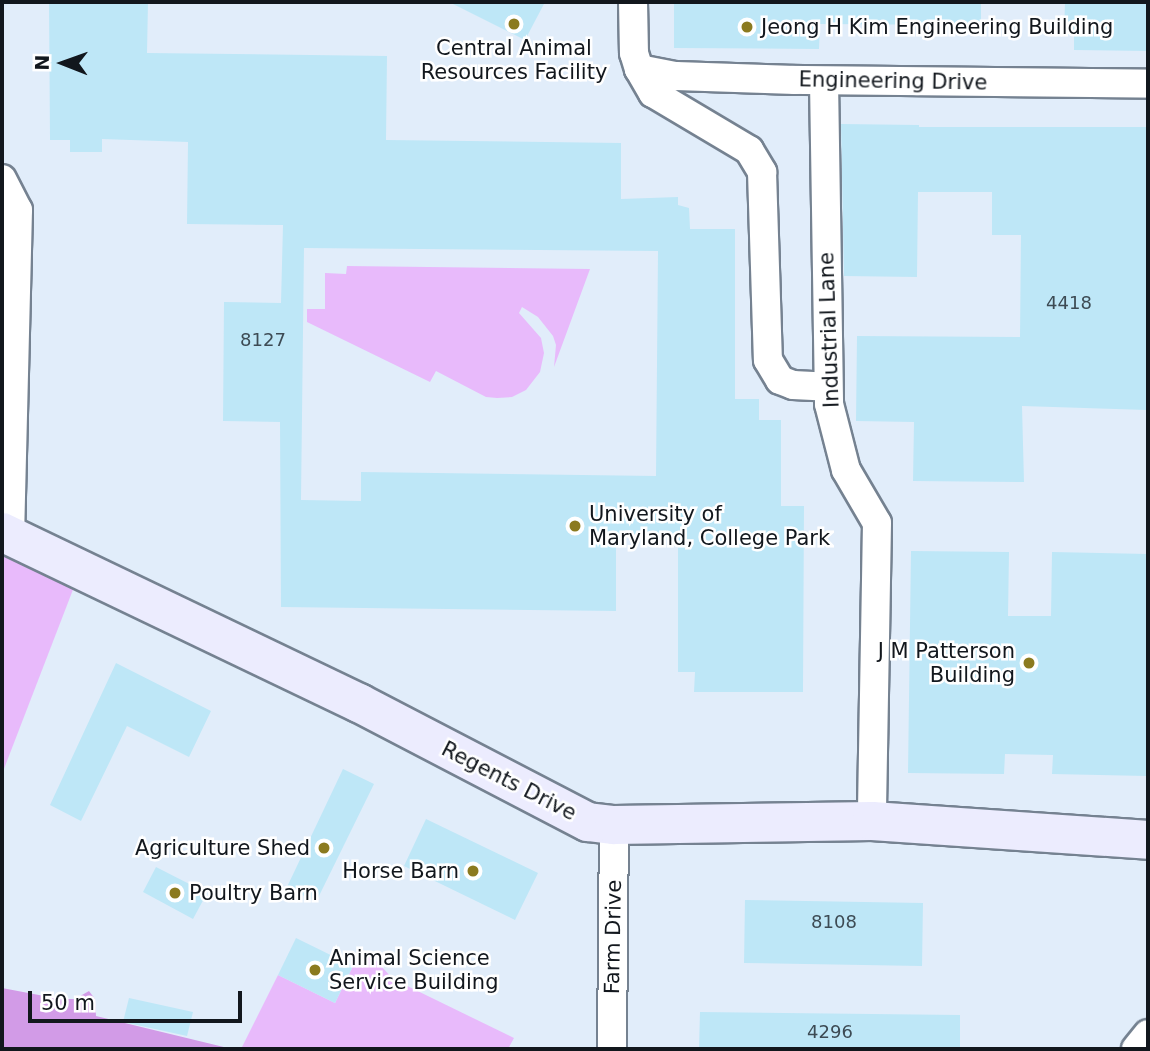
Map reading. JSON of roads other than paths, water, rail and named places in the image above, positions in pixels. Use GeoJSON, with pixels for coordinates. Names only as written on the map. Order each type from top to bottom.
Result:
{"type":"FeatureCollection","features":[{"type":"Feature","properties":{"kind":"street"},"geometry":{"type":"LineString","coordinates":[[633,2],[632,37],[639,69],[653,93],[732,138],[749,150],[757,160],[765,189],[768,360],[780,380],[793,385],[828,387]]}},
{"type":"Feature","properties":{"kind":"street","name":"Engineering Drive"},"geometry":{"type":"LineString","coordinates":[[639,69],[676,76],[824,81],[1148,85]]}},
{"type":"Feature","properties":{"kind":"street","name":"Industrial Lane"},"geometry":{"type":"LineString","coordinates":[[824,81],[828,387],[831,420],[844,463],[877,523],[872,821]]}},
{"type":"Feature","properties":{"kind":"street"},"geometry":{"type":"LineString","coordinates":[[2,179],[18,210],[6,534]]}},
{"type":"Feature","properties":{"kind":"street","name":"Regents Drive"},"geometry":{"type":"LineString","coordinates":[[6,534],[359,703],[582,819],[614,825],[872,821],[1148,840]]}},
{"type":"Feature","properties":{"kind":"street","name":"Farm Drive"},"geometry":{"type":"LineString","coordinates":[[612,1049],[614,825]]}},
{"type":"Feature","properties":{"kind":"street"},"geometry":{"type":"LineString","coordinates":[[1136,1049],[1148,1034]]}},
{"type":"Feature","properties":{"kind":"place","name":"Central Animal Resources Facility"},"geometry":{"type":"Point","coordinates":[514,24]}},
{"type":"Feature","properties":{"kind":"place","name":"Jeong H Kim Engineering Building"},"geometry":{"type":"Point","coordinates":[747,27]}},
{"type":"Feature","properties":{"kind":"place","name":"University of Maryland, College Park"},"geometry":{"type":"Point","coordinates":[575,526]}},
{"type":"Feature","properties":{"kind":"place","name":"J M Patterson Building"},"geometry":{"type":"Point","coordinates":[1029,663]}},
{"type":"Feature","properties":{"kind":"place","name":"Agriculture Shed"},"geometry":{"type":"Point","coordinates":[324,848]}},
{"type":"Feature","properties":{"kind":"place","name":"Horse Barn"},"geometry":{"type":"Point","coordinates":[473,871]}},
{"type":"Feature","properties":{"kind":"place","name":"Poultry Barn"},"geometry":{"type":"Point","coordinates":[175,893]}},
{"type":"Feature","properties":{"kind":"place","name":"Animal Science Service Building"},"geometry":{"type":"Point","coordinates":[315,970]}}]}
